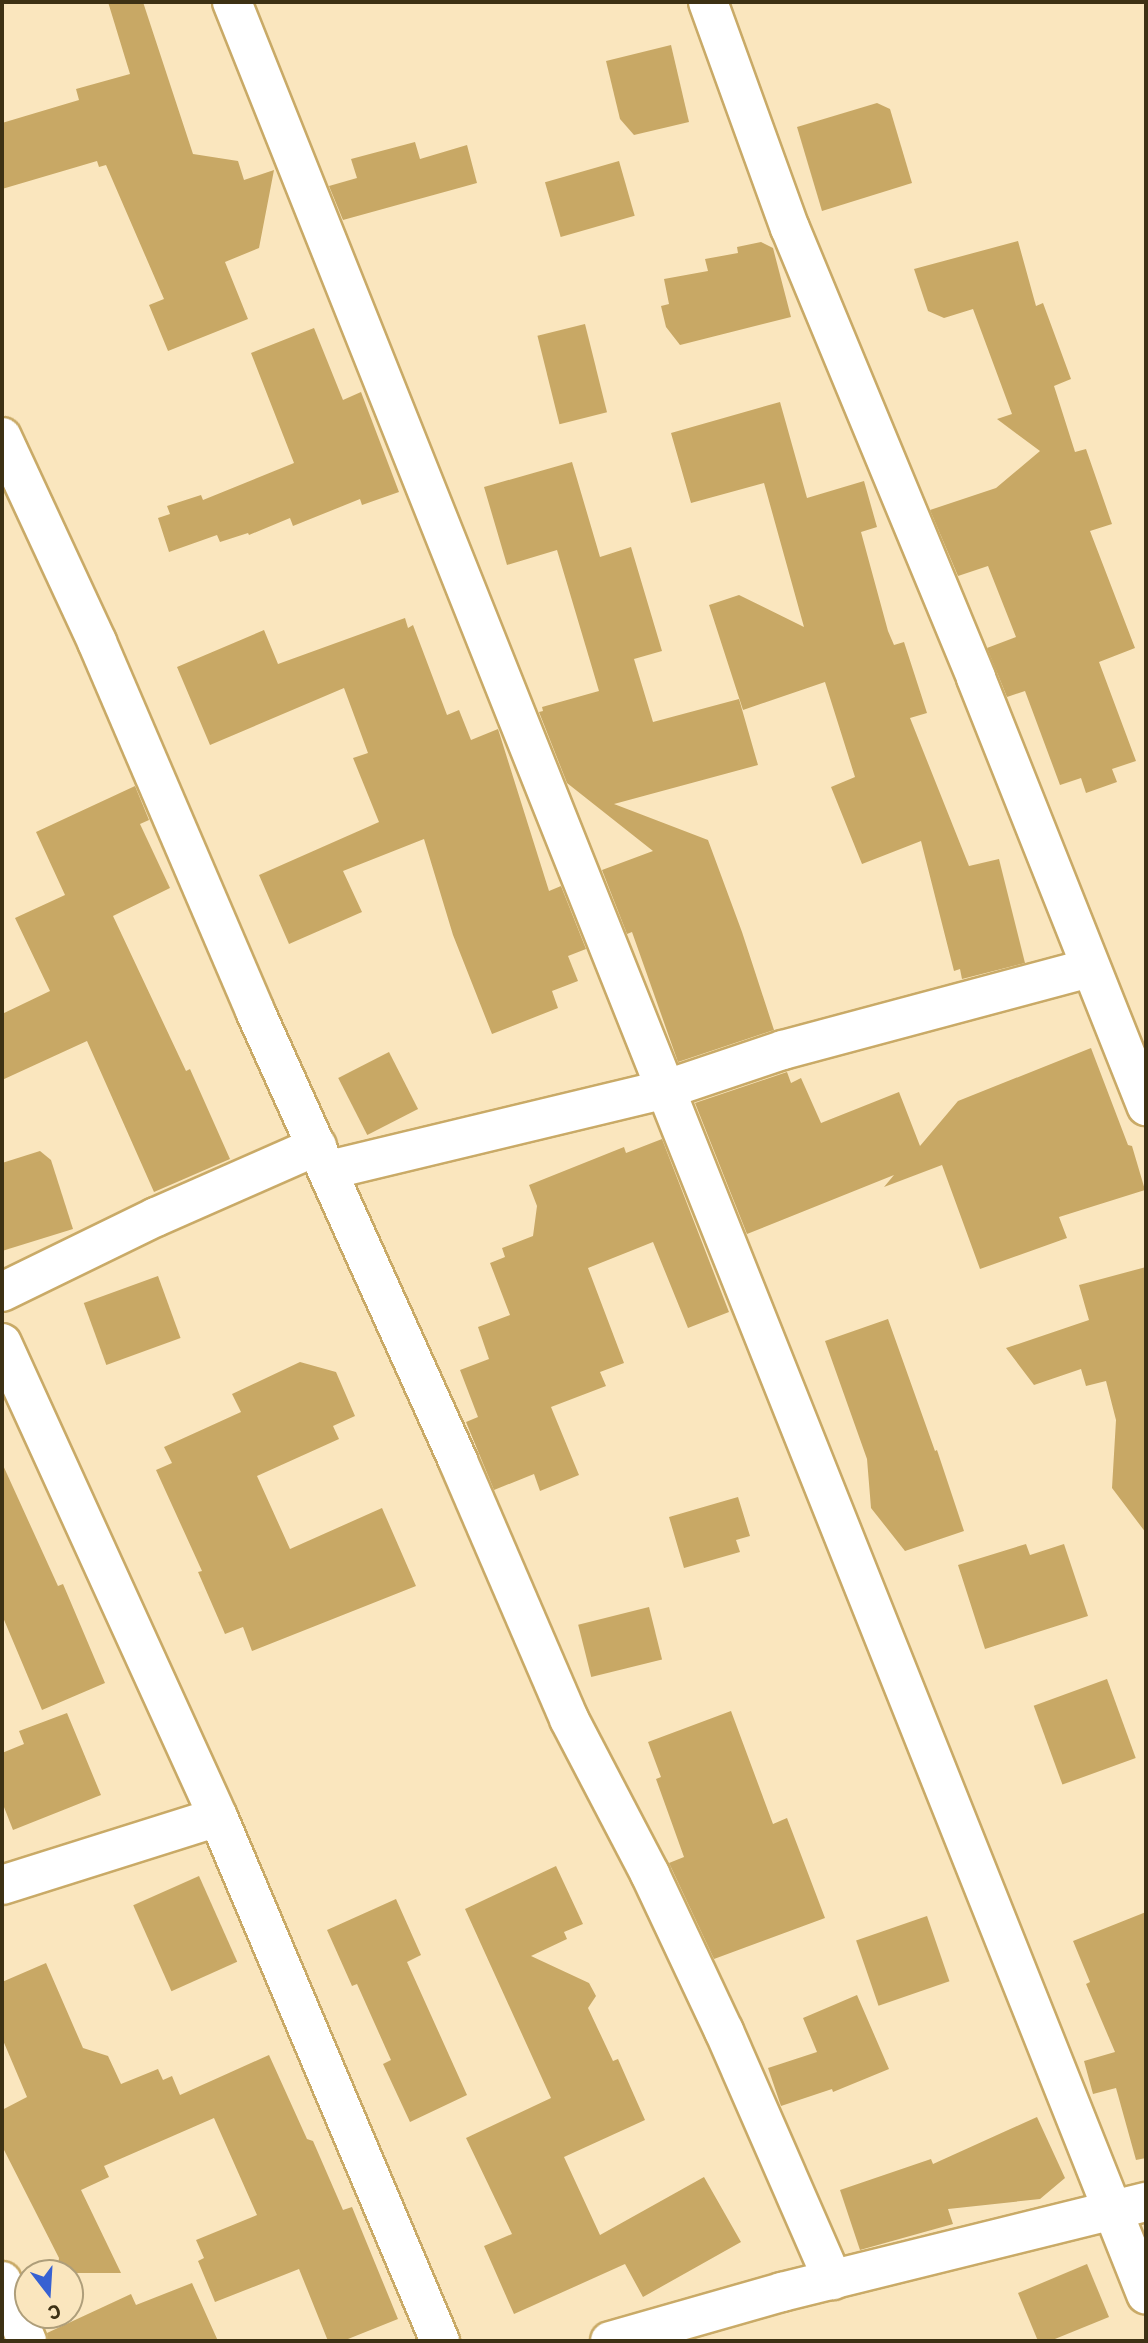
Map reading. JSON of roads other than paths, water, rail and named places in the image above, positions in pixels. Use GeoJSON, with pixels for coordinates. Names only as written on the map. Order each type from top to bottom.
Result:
{"type":"FeatureCollection","features":[{"type":"Feature","properties":{"kind":"street"},"geometry":{"type":"LineString","coordinates":[[232,2],[552,809],[1129,2206],[1146,2294]]}},
{"type":"Feature","properties":{"kind":"street"},"geometry":{"type":"LineString","coordinates":[[708,2],[790,228],[976,678],[1146,1106]]}},
{"type":"Feature","properties":{"kind":"street"},"geometry":{"type":"LineString","coordinates":[[2,437],[97,642],[255,1012],[323,1158],[569,1719],[650,1874],[724,2031],[833,2280]]}},
{"type":"Feature","properties":{"kind":"street"},"geometry":{"type":"LineString","coordinates":[[2,1292],[156,1217],[323,1158],[667,1089],[795,1046],[1090,968]]}},
{"type":"Feature","properties":{"kind":"street"},"geometry":{"type":"LineString","coordinates":[[2,1343],[218,1817],[440,2341]]}},
{"type":"Feature","properties":{"kind":"street"},"geometry":{"type":"LineString","coordinates":[[2,1885],[218,1817]]}},
{"type":"Feature","properties":{"kind":"street"},"geometry":{"type":"LineString","coordinates":[[610,2341],[833,2280],[1129,2206]]}},
{"type":"Feature","properties":{"kind":"street"},"geometry":{"type":"LineString","coordinates":[[2,2281],[27,2341]]}}]}
